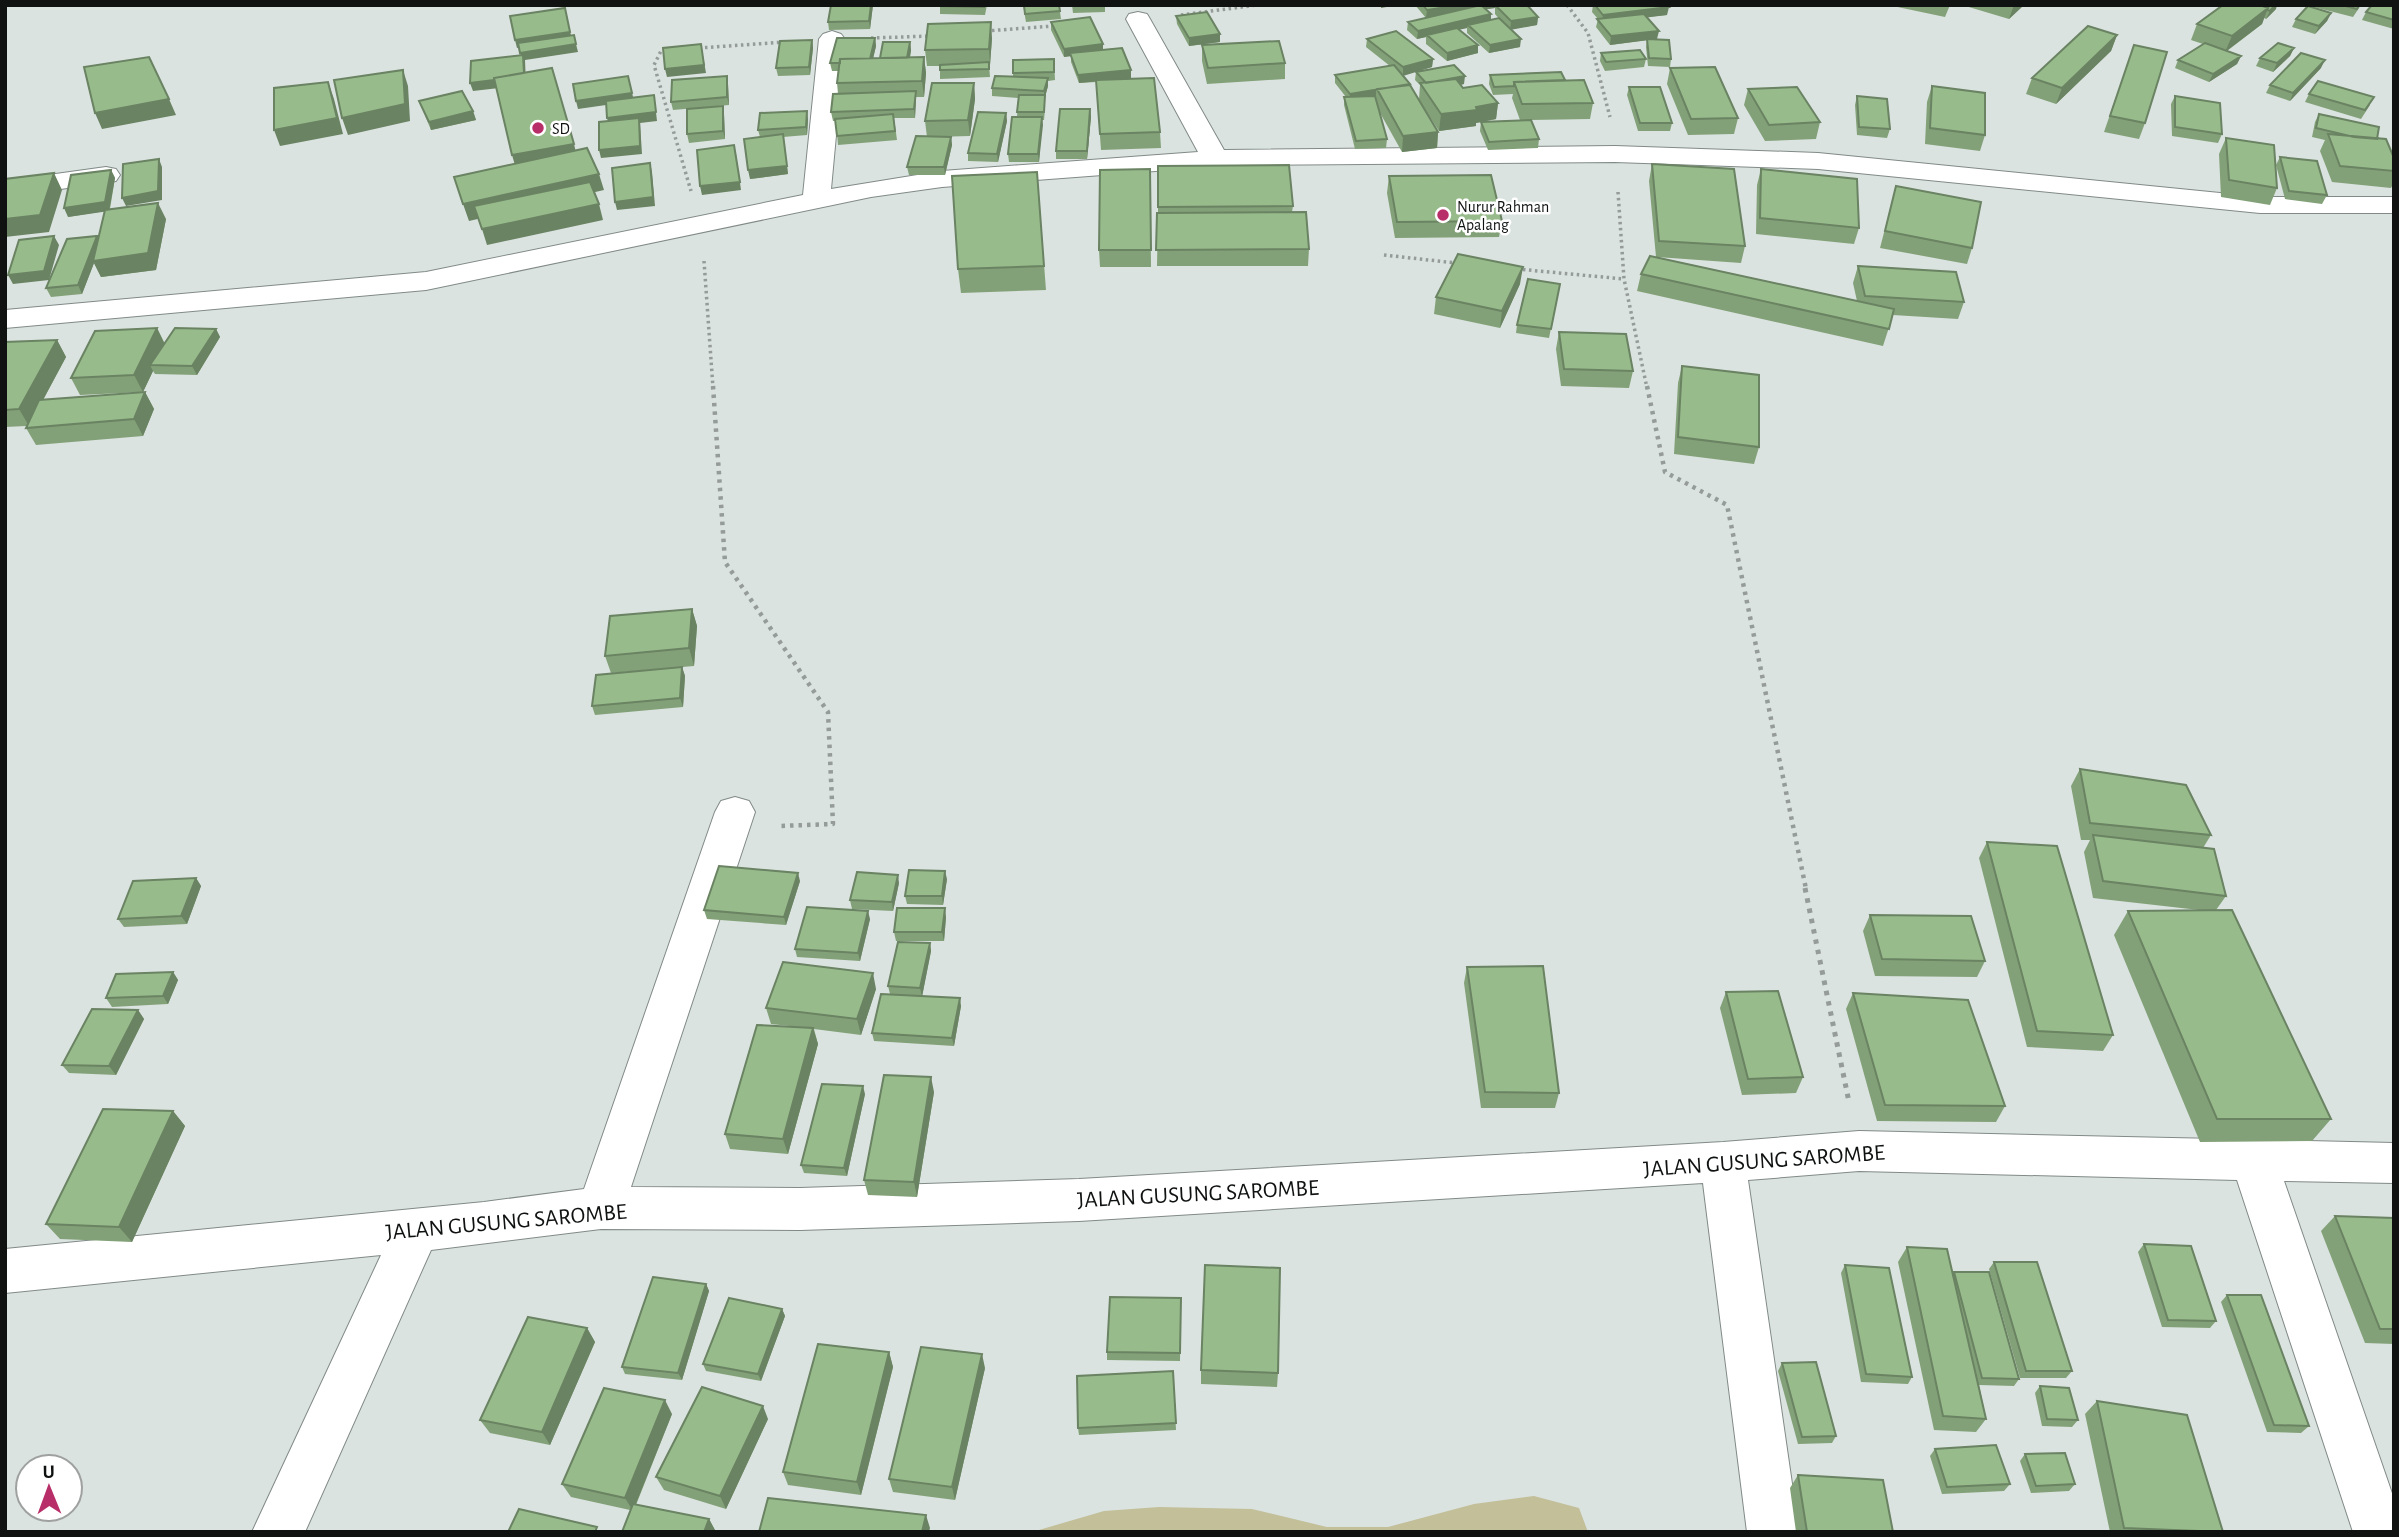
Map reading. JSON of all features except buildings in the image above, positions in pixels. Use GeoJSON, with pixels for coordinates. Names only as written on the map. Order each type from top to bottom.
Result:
{"type":"FeatureCollection","features":[{"type":"Feature","properties":{"kind":"street"},"geometry":{"type":"LineString","coordinates":[[1138,19],[1216,159]]}},
{"type":"Feature","properties":{"kind":"street"},"geometry":{"type":"LineString","coordinates":[[816,200],[832,39]]}},
{"type":"Feature","properties":{"kind":"street"},"geometry":{"type":"LineString","coordinates":[[5,319],[426,281],[702,226],[816,200],[942,179],[1216,159],[1615,154],[1818,161],[2260,205],[2394,205]]}},
{"type":"Feature","properties":{"kind":"street"},"geometry":{"type":"LineString","coordinates":[[5,188],[106,175]]}},
{"type":"Feature","properties":{"kind":"street"},"geometry":{"type":"LineString","coordinates":[[601,1208],[735,811]]}},
{"type":"Feature","properties":{"kind":"street","name":"JALAN GUSUNG SAROMBE"},"geometry":{"type":"LineString","coordinates":[[5,1271],[191,1250],[416,1230],[601,1208],[800,1209],[1079,1200],[1723,1163],[1859,1151],[2394,1163]]}},
{"type":"Feature","properties":{"kind":"street"},"geometry":{"type":"LineString","coordinates":[[2254,1161],[2379,1532]]}},
{"type":"Feature","properties":{"kind":"street"},"geometry":{"type":"LineString","coordinates":[[1723,1163],[1773,1532]]}},
{"type":"Feature","properties":{"kind":"street"},"geometry":{"type":"LineString","coordinates":[[278,1532],[416,1230]]}},
{"type":"Feature","properties":{"kind":"path"},"geometry":{"type":"LineString","coordinates":[[1138,19],[1257,5]]}},
{"type":"Feature","properties":{"kind":"path"},"geometry":{"type":"LineString","coordinates":[[1567,5],[1588,33],[1611,119],[1624,279],[1665,472],[1727,505],[1859,1151]]}},
{"type":"Feature","properties":{"kind":"path"},"geometry":{"type":"LineString","coordinates":[[982,32],[1058,25]]}},
{"type":"Feature","properties":{"kind":"path"},"geometry":{"type":"LineString","coordinates":[[687,49],[832,39],[934,36]]}},
{"type":"Feature","properties":{"kind":"path"},"geometry":{"type":"LineString","coordinates":[[674,50],[661,51],[654,65],[702,226],[725,562],[828,712],[833,824]]}},
{"type":"Feature","properties":{"kind":"path"},"geometry":{"type":"LineString","coordinates":[[1384,255],[1467,264]]}},
{"type":"Feature","properties":{"kind":"path"},"geometry":{"type":"LineString","coordinates":[[1506,268],[1624,279]]}},
{"type":"Feature","properties":{"kind":"shaded area"},"geometry":{"type":"Polygon","coordinates":[[[1534,1496],[1579,1508],[1588,1532],[1032,1532],[1104,1511],[1159,1507],[1252,1509],[1327,1527],[1388,1527],[1474,1504],[1534,1496]]]}},
{"type":"Feature","properties":{"kind":"place","name":"SD"},"geometry":{"type":"Point","coordinates":[538,128]}},
{"type":"Feature","properties":{"kind":"place","name":"Nurur Rahman Apalang"},"geometry":{"type":"Point","coordinates":[1443,215]}}]}
